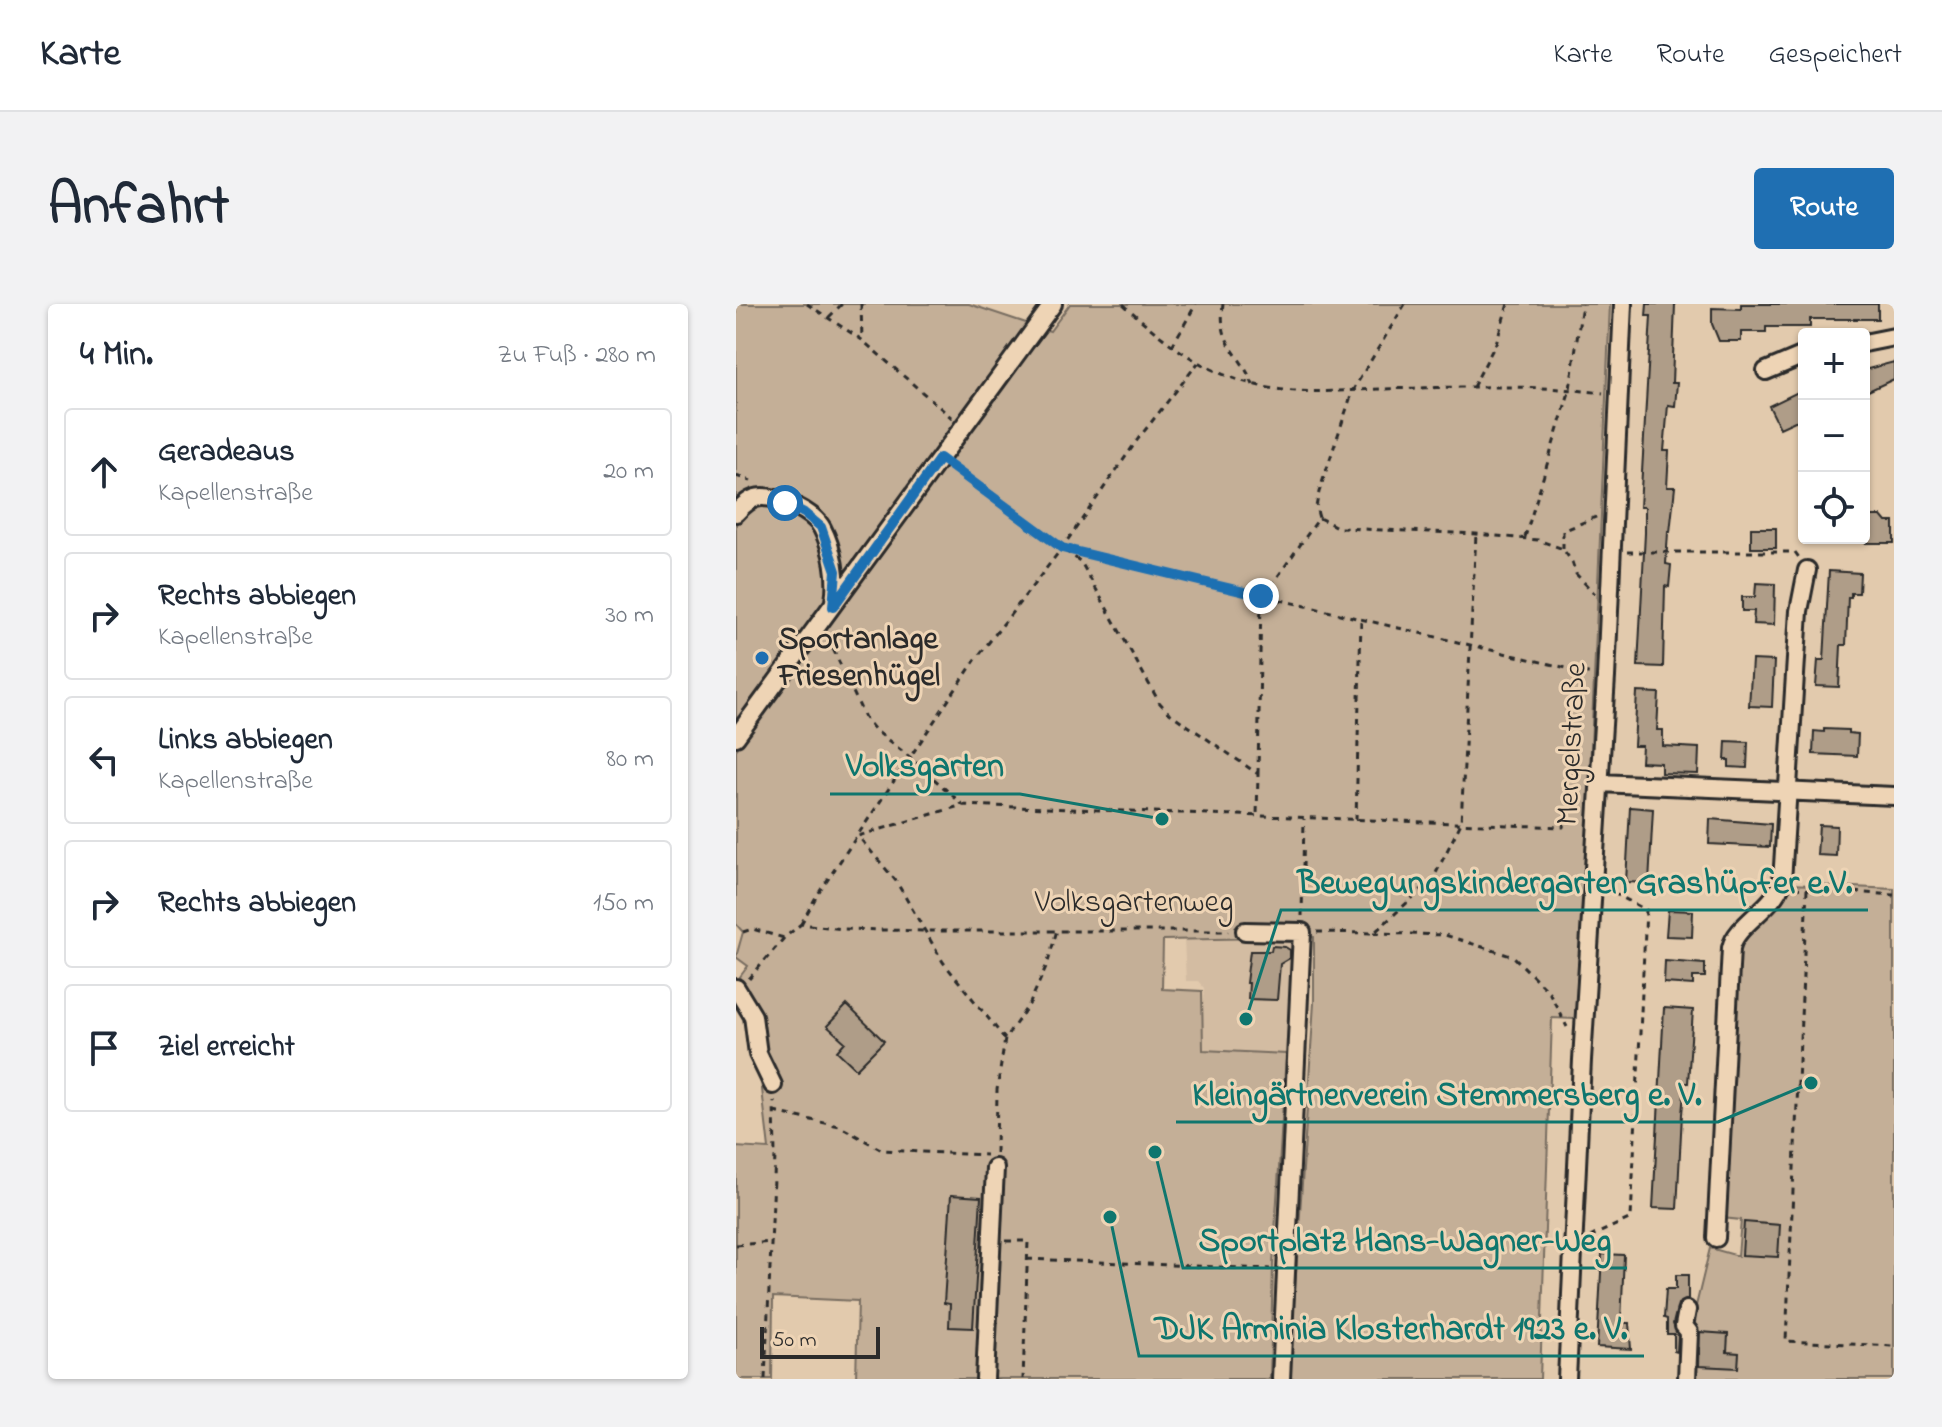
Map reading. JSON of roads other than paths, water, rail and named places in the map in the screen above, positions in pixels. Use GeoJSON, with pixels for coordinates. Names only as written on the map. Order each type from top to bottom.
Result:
{"type":"FeatureCollection","features":[{"type":"Feature","properties":{"kind":"street"},"geometry":{"type":"LineString","coordinates":[[736,737],[1053,304]]}},
{"type":"Feature","properties":{"kind":"street","name":"Mergelstraße"},"geometry":{"type":"LineString","coordinates":[[1567,1379],[1606,677],[1623,304]]}},
{"type":"Feature","properties":{"kind":"street"},"geometry":{"type":"LineString","coordinates":[[1870,342],[1894,337]]}},
{"type":"Feature","properties":{"kind":"street"},"geometry":{"type":"LineString","coordinates":[[1766,371],[1798,358]]}},
{"type":"Feature","properties":{"kind":"street"},"geometry":{"type":"LineString","coordinates":[[736,513],[743,505],[760,497],[785,503],[814,519],[821,527],[836,571],[833,607]]}},
{"type":"Feature","properties":{"kind":"street"},"geometry":{"type":"LineString","coordinates":[[1716,1238],[1733,940],[1781,887],[1799,611],[1807,570]]}},
{"type":"Feature","properties":{"kind":"street"},"geometry":{"type":"LineString","coordinates":[[1599,783],[1894,796]]}},
{"type":"Feature","properties":{"kind":"street","name":"Volksgartenweg"},"geometry":{"type":"LineString","coordinates":[[1245,931],[1302,932],[1281,1379]]}},
{"type":"Feature","properties":{"kind":"street"},"geometry":{"type":"LineString","coordinates":[[738,989],[753,1016],[758,1054],[773,1085]]}},
{"type":"Feature","properties":{"kind":"street"},"geometry":{"type":"LineString","coordinates":[[985,1379],[995,1162]]}},
{"type":"Feature","properties":{"kind":"street"},"geometry":{"type":"LineString","coordinates":[[1687,1310],[1684,1326],[1689,1332],[1687,1379]]}},
{"type":"Feature","properties":{"kind":"place","name":"Sportanlage Friesenhügel"},"geometry":{"type":"Point","coordinates":[762,658]}},
{"type":"Feature","properties":{"kind":"place","name":"Volksgarten"},"geometry":{"type":"Point","coordinates":[1162,819]}},
{"type":"Feature","properties":{"kind":"place","name":"Bewegungskindergarten Grashüpfer e.V."},"geometry":{"type":"Point","coordinates":[1246,1019]}},
{"type":"Feature","properties":{"kind":"place","name":"Kleingärtnerverein Stemmersberg e. V."},"geometry":{"type":"Point","coordinates":[1811,1083]}},
{"type":"Feature","properties":{"kind":"place","name":"Sportplatz Hans-Wagner-Weg"},"geometry":{"type":"Point","coordinates":[1155,1152]}},
{"type":"Feature","properties":{"kind":"place","name":"DJK Arminia Klosterhardt 1923 e. V."},"geometry":{"type":"Point","coordinates":[1110,1217]}}]}
